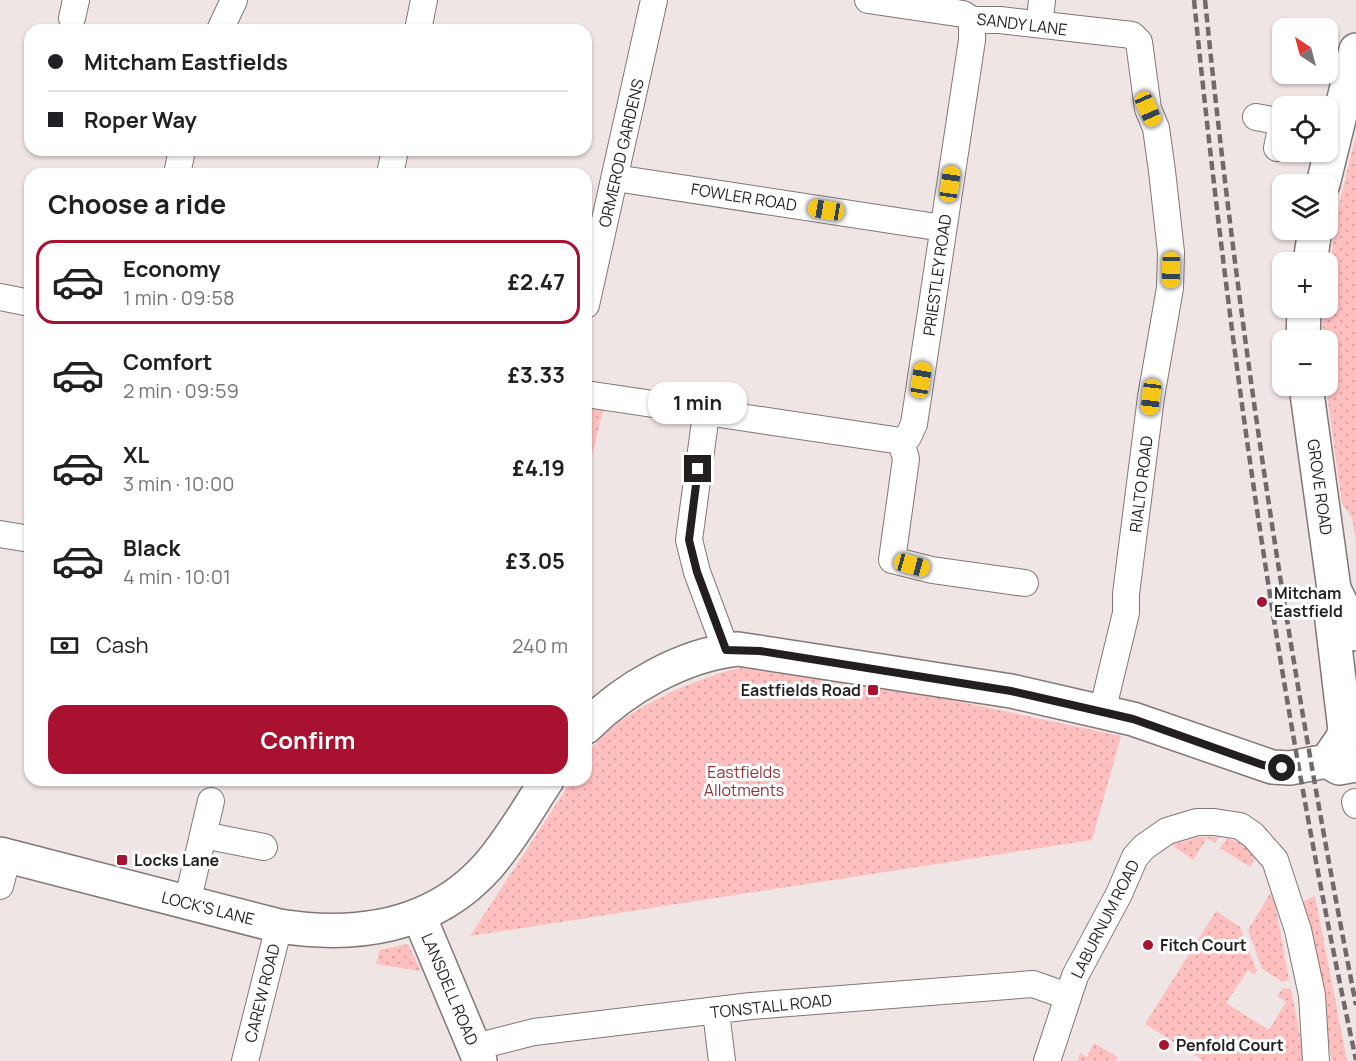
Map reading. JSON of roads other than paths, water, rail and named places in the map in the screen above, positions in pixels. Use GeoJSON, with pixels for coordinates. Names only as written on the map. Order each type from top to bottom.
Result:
{"type":"FeatureCollection","features":[{"type":"Feature","properties":{"kind":"street"},"geometry":{"type":"LineString","coordinates":[[223,24],[234,0]]}},
{"type":"Feature","properties":{"kind":"street"},"geometry":{"type":"LineString","coordinates":[[419,24],[424,0]]}},
{"type":"Feature","properties":{"kind":"street","name":"ORMEROD GARDENS"},"geometry":{"type":"LineString","coordinates":[[592,279],[654,0]]}},
{"type":"Feature","properties":{"kind":"street","name":"SANDY LANE"},"geometry":{"type":"LineString","coordinates":[[868,0],[963,14],[972,20],[1073,21],[1132,35],[1139,42]]}},
{"type":"Feature","properties":{"kind":"street"},"geometry":{"type":"LineString","coordinates":[[1015,6],[1042,5],[1073,21]]}},
{"type":"Feature","properties":{"kind":"street","name":"PRIESTLEY ROAD"},"geometry":{"type":"LineString","coordinates":[[902,441],[908,436],[914,424],[972,40],[972,20]]}},
{"type":"Feature","properties":{"kind":"street","name":"RIALTO ROAD"},"geometry":{"type":"LineString","coordinates":[[1102,712],[1126,613],[1126,594],[1151,397],[1170,288],[1171,252],[1162,171],[1156,128],[1148,109],[1139,42]]}},
{"type":"Feature","properties":{"kind":"street"},"geometry":{"type":"LineString","coordinates":[[1338,110],[1356,50]]}},
{"type":"Feature","properties":{"kind":"street"},"geometry":{"type":"LineString","coordinates":[[1256,117],[1272,126]]}},
{"type":"Feature","properties":{"kind":"street","name":"FOWLER ROAD"},"geometry":{"type":"LineString","coordinates":[[615,178],[943,228]]}},
{"type":"Feature","properties":{"kind":"street"},"geometry":{"type":"LineString","coordinates":[[0,297],[24,302]]}},
{"type":"Feature","properties":{"kind":"street"},"geometry":{"type":"LineString","coordinates":[[592,395],[706,414],[902,441],[906,459],[892,560],[932,570],[1025,583]]}},
{"type":"Feature","properties":{"kind":"street","name":"GROVE ROAD"},"geometry":{"type":"LineString","coordinates":[[1307,396],[1334,589],[1356,634]]}},
{"type":"Feature","properties":{"kind":"street"},"geometry":{"type":"LineString","coordinates":[[706,414],[689,540],[697,572],[726,650]]}},
{"type":"Feature","properties":{"kind":"street"},"geometry":{"type":"LineString","coordinates":[[0,534],[24,538]]}},
{"type":"Feature","properties":{"kind":"street","name":"GROVE ROAD"},"geometry":{"type":"LineString","coordinates":[[1334,589],[1330,604],[1337,677],[1350,709]]}},
{"type":"Feature","properties":{"kind":"street"},"geometry":{"type":"LineString","coordinates":[[592,722],[613,703],[653,678],[706,655],[726,650],[760,651],[952,680],[1102,712],[1133,719],[1263,765],[1327,764],[1342,739],[1350,709]]}},
{"type":"Feature","properties":{"kind":"street"},"geometry":{"type":"LineString","coordinates":[[419,916],[449,900],[477,878],[495,858],[543,786]]}},
{"type":"Feature","properties":{"kind":"street"},"geometry":{"type":"LineString","coordinates":[[187,903],[210,801]]}},
{"type":"Feature","properties":{"kind":"street","name":"LABURNUM ROAD"},"geometry":{"type":"LineString","coordinates":[[1047,1061],[1067,996],[1119,894],[1130,866],[1144,847],[1155,838],[1180,826],[1197,822],[1229,823],[1240,826],[1253,835],[1270,853],[1281,873],[1298,930],[1312,995],[1316,1061]]}},
{"type":"Feature","properties":{"kind":"street"},"geometry":{"type":"LineString","coordinates":[[203,835],[264,848]]}},
{"type":"Feature","properties":{"kind":"street","name":"LOCK'S LANE"},"geometry":{"type":"LineString","coordinates":[[3,865],[187,903],[279,926],[322,932],[350,932],[391,925],[419,916]]}},
{"type":"Feature","properties":{"kind":"street","name":"LANSDELL ROAD"},"geometry":{"type":"LineString","coordinates":[[419,916],[477,1054]]}},
{"type":"Feature","properties":{"kind":"street","name":"CAREW ROAD"},"geometry":{"type":"LineString","coordinates":[[245,1061],[279,926]]}},
{"type":"Feature","properties":{"kind":"street","name":"TONSTALL ROAD"},"geometry":{"type":"LineString","coordinates":[[477,1054],[534,1032],[751,1006],[1034,984],[1067,996]]}},
{"type":"Feature","properties":{"kind":"street"},"geometry":{"type":"LineString","coordinates":[[716,1012],[722,1061]]}},
{"type":"Feature","properties":{"kind":"railway"},"geometry":{"type":"LineString","coordinates":[[1194,0],[1224,266],[1260,532],[1304,797],[1356,1060]]}},
{"type":"Feature","properties":{"kind":"railway"},"geometry":{"type":"LineString","coordinates":[[1205,0],[1234,252],[1269,504],[1310,755],[1356,1005]]}},
{"type":"Feature","properties":{"kind":"place","name":"Mitcham Eastfield"},"geometry":{"type":"Point","coordinates":[1262,602]}},
{"type":"Feature","properties":{"kind":"place","name":"Eastfields Road"},"geometry":{"type":"Point","coordinates":[873,690]}},
{"type":"Feature","properties":{"kind":"place","name":"Locks Lane"},"geometry":{"type":"Point","coordinates":[122,860]}},
{"type":"Feature","properties":{"kind":"place","name":"Fitch Court"},"geometry":{"type":"Point","coordinates":[1148,945]}},
{"type":"Feature","properties":{"kind":"place","name":"Penfold Court"},"geometry":{"type":"Point","coordinates":[1164,1045]}},
{"type":"Feature","properties":{"kind":"park label","name":"Eastfields Allotments"},"geometry":{"type":"Point","coordinates":[744,781]}}]}
